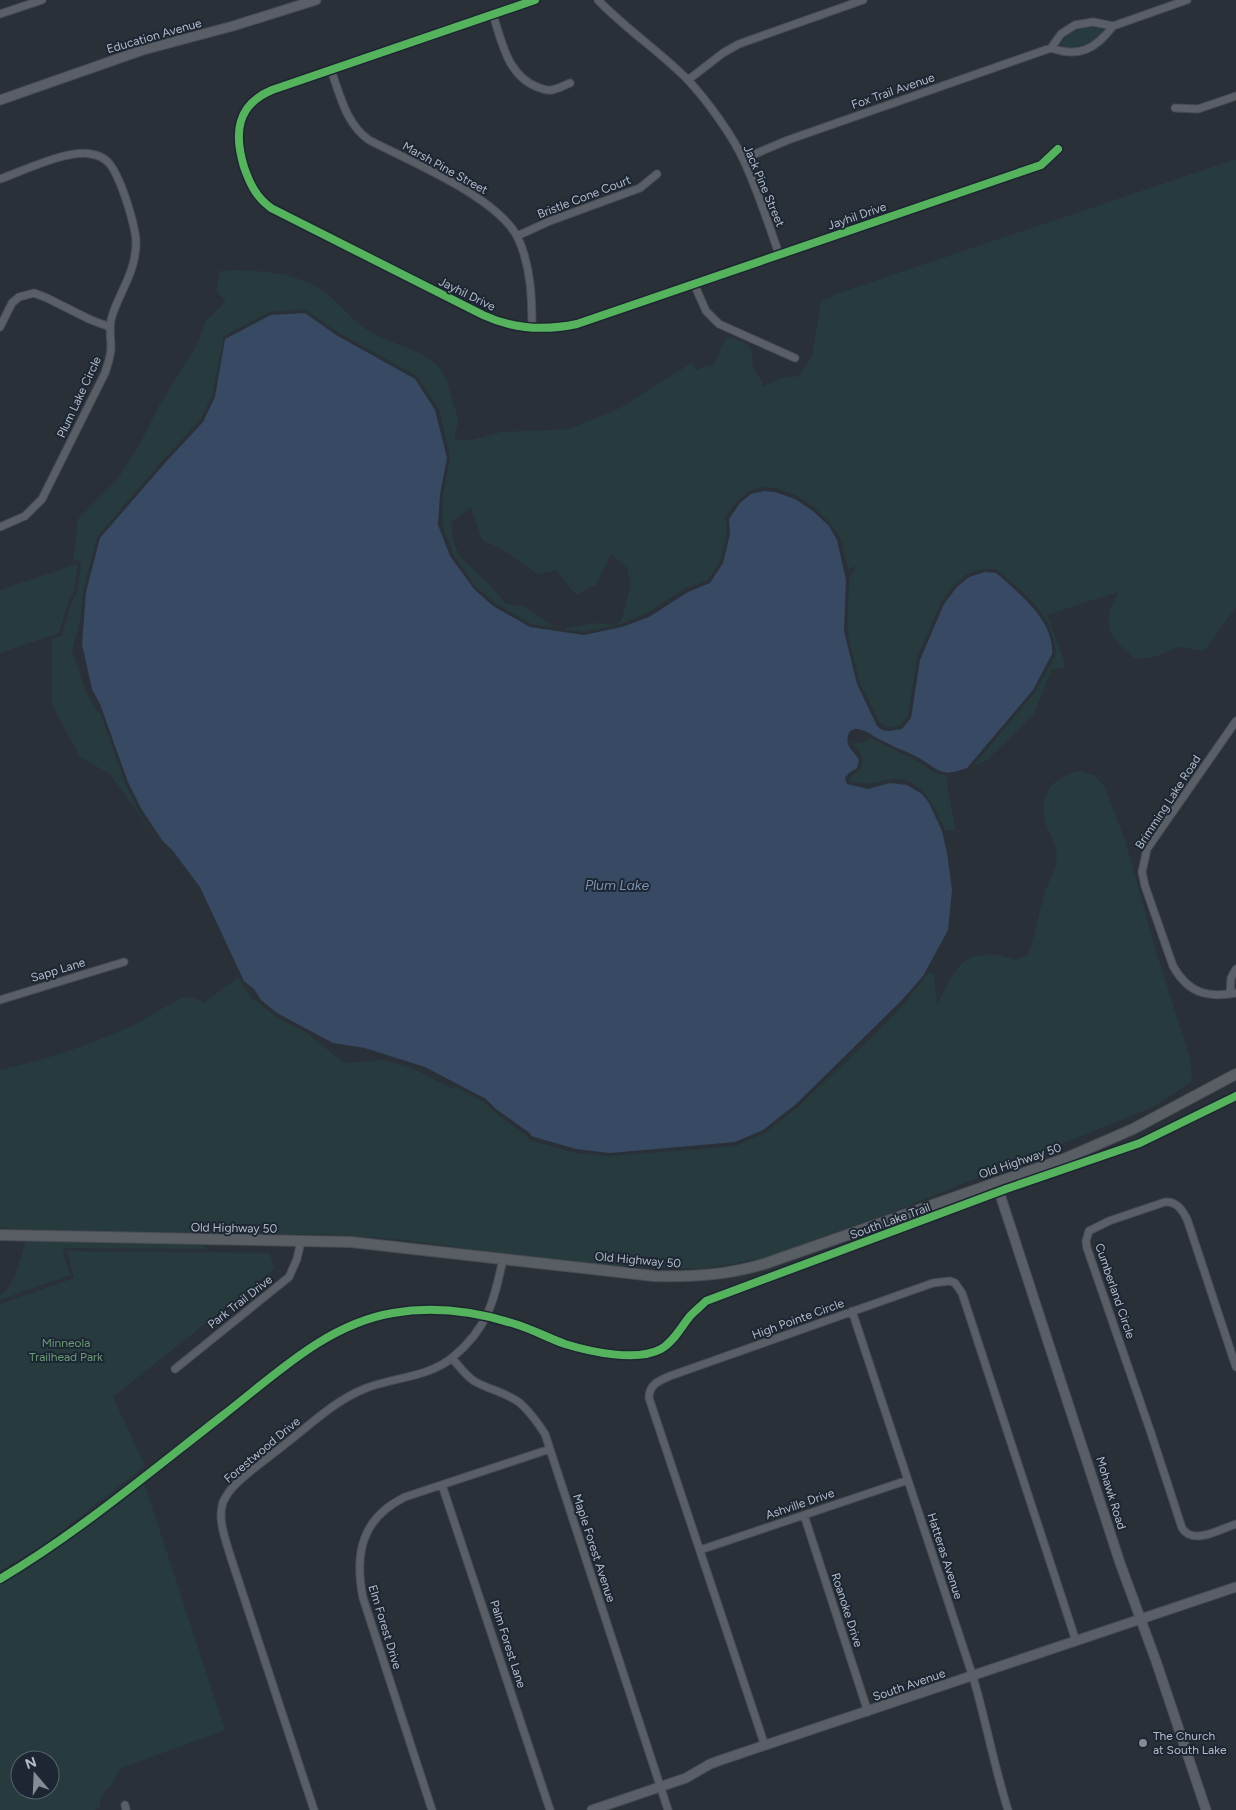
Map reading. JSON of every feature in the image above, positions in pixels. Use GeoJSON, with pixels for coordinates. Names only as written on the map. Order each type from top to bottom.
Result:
{"type":"FeatureCollection","features":[{"type":"Feature","properties":{"kind":"main road","name":"Old Highway 50"},"geometry":{"type":"LineString","coordinates":[[0,1235],[352,1242],[654,1276],[687,1277],[719,1275],[767,1263],[1064,1159],[1103,1143],[1236,1074]]}},
{"type":"Feature","properties":{"kind":"street"},"geometry":{"type":"LineString","coordinates":[[0,14],[42,0]]}},
{"type":"Feature","properties":{"kind":"street","name":"Education Avenue"},"geometry":{"type":"LineString","coordinates":[[0,100],[143,50],[242,24],[316,0]]}},
{"type":"Feature","properties":{"kind":"street","name":"Jayhil Drive"},"geometry":{"type":"LineString","coordinates":[[535,0],[267,92],[246,110],[238,130],[239,149],[249,181],[256,194],[271,208],[482,315],[506,324],[532,328],[561,327],[576,324],[1041,165],[1058,148]]}},
{"type":"Feature","properties":{"kind":"street","name":"Jack Pine Street"},"geometry":{"type":"LineString","coordinates":[[598,0],[618,20],[688,80],[708,105],[743,159],[779,254]]}},
{"type":"Feature","properties":{"kind":"street"},"geometry":{"type":"LineString","coordinates":[[688,80],[723,53],[739,44],[863,0]]}},
{"type":"Feature","properties":{"kind":"street","name":"Fox Trail Avenue"},"geometry":{"type":"LineString","coordinates":[[1051,48],[1061,34],[1076,25],[1093,22],[1113,26],[1187,0]]}},
{"type":"Feature","properties":{"kind":"street"},"geometry":{"type":"LineString","coordinates":[[493,15],[508,60],[518,75],[544,90],[554,90],[570,83]]}},
{"type":"Feature","properties":{"kind":"street","name":"Fox Trail Avenue"},"geometry":{"type":"LineString","coordinates":[[743,159],[788,140],[1051,48],[1068,52],[1086,50],[1102,40],[1113,26]]}},
{"type":"Feature","properties":{"kind":"street","name":"Marsh Pine Street"},"geometry":{"type":"LineString","coordinates":[[331,70],[350,120],[360,134],[472,193],[496,212],[517,236],[530,277],[532,328]]}},
{"type":"Feature","properties":{"kind":"street"},"geometry":{"type":"LineString","coordinates":[[1175,108],[1198,109],[1236,96]]}},
{"type":"Feature","properties":{"kind":"street","name":"Plum Lake Circle"},"geometry":{"type":"LineString","coordinates":[[0,179],[51,160],[75,154],[83,153],[98,156],[107,161],[112,168],[130,212],[136,245],[134,263],[114,308],[110,327],[110,359],[105,373],[48,489],[25,516],[0,527]]}},
{"type":"Feature","properties":{"kind":"street","name":"Bristle Cone Court"},"geometry":{"type":"LineString","coordinates":[[517,236],[550,221],[640,188],[657,174]]}},
{"type":"Feature","properties":{"kind":"street"},"geometry":{"type":"LineString","coordinates":[[694,284],[706,310],[720,324],[795,358]]}},
{"type":"Feature","properties":{"kind":"street"},"geometry":{"type":"LineString","coordinates":[[0,327],[12,303],[19,297],[34,294],[47,298],[91,320],[110,327]]}},
{"type":"Feature","properties":{"kind":"street","name":"Brimming Lake Road"},"geometry":{"type":"LineString","coordinates":[[1233,993],[1215,995],[1199,992],[1184,982],[1178,975],[1173,966],[1145,886],[1142,872],[1148,849],[1235,725]]}},
{"type":"Feature","properties":{"kind":"street","name":"Sapp Lane"},"geometry":{"type":"LineString","coordinates":[[0,1000],[124,962]]}},
{"type":"Feature","properties":{"kind":"street"},"geometry":{"type":"LineString","coordinates":[[1233,993],[1231,978],[1236,969]]}},
{"type":"Feature","properties":{"kind":"street","name":"Mohawk Road"},"geometry":{"type":"LineString","coordinates":[[996,1182],[1117,1556],[1141,1618],[1206,1810]]}},
{"type":"Feature","properties":{"kind":"street","name":"Cumberland Circle"},"geometry":{"type":"LineString","coordinates":[[1236,1367],[1187,1219],[1179,1206],[1174,1202],[1165,1202],[1109,1221],[1089,1231],[1086,1241],[1087,1248],[1182,1528],[1188,1535],[1197,1537],[1236,1524]]}},
{"type":"Feature","properties":{"kind":"street","name":"Park Trail Drive"},"geometry":{"type":"LineString","coordinates":[[175,1369],[289,1277],[297,1259],[301,1241]]}},
{"type":"Feature","properties":{"kind":"street","name":"Forestwood Drive"},"geometry":{"type":"LineString","coordinates":[[314,1810],[231,1558],[222,1520],[223,1503],[233,1487],[245,1476],[353,1394],[430,1370],[452,1358],[475,1335],[490,1310],[503,1258]]}},
{"type":"Feature","properties":{"kind":"street","name":"High Pointe Circle"},"geometry":{"type":"LineString","coordinates":[[765,1746],[649,1398],[650,1388],[670,1376],[934,1283],[946,1280],[955,1283],[962,1293],[1076,1641]]}},
{"type":"Feature","properties":{"kind":"street","name":"Hatteras Avenue"},"geometry":{"type":"LineString","coordinates":[[852,1311],[973,1677],[1008,1810]]}},
{"type":"Feature","properties":{"kind":"street","name":"Maple Forest Avenue"},"geometry":{"type":"LineString","coordinates":[[452,1358],[475,1382],[519,1402],[540,1425],[550,1449],[668,1810]]}},
{"type":"Feature","properties":{"kind":"street","name":"Elm Forest Drive"},"geometry":{"type":"LineString","coordinates":[[432,1810],[363,1598],[358,1564],[361,1546],[369,1528],[385,1509],[405,1497],[550,1449]]}},
{"type":"Feature","properties":{"kind":"street","name":"Ashville Drive"},"geometry":{"type":"LineString","coordinates":[[700,1550],[908,1480]]}},
{"type":"Feature","properties":{"kind":"street","name":"Palm Forest Lane"},"geometry":{"type":"LineString","coordinates":[[442,1484],[550,1810]]}},
{"type":"Feature","properties":{"kind":"street","name":"Roanoke Drive"},"geometry":{"type":"LineString","coordinates":[[804,1515],[868,1712]]}},
{"type":"Feature","properties":{"kind":"street","name":"South Avenue"},"geometry":{"type":"LineString","coordinates":[[592,1810],[686,1778],[710,1764],[1236,1587]]}},
{"type":"Feature","properties":{"kind":"green space"},"geometry":{"type":"Polygon","coordinates":[[[1085,27],[1101,28],[1103,33],[1094,41],[1083,46],[1072,48],[1060,45],[1070,33],[1085,27]]]}},
{"type":"Feature","properties":{"kind":"green space"},"geometry":{"type":"Polygon","coordinates":[[[1236,159],[1236,607],[1204,651],[1178,647],[1155,657],[1135,659],[1115,640],[1109,628],[1110,611],[1118,592],[1047,615],[1064,660],[1064,668],[1052,669],[1034,714],[987,760],[973,766],[1035,692],[1055,656],[1056,649],[1049,625],[1036,606],[996,569],[983,569],[967,574],[955,584],[941,602],[917,658],[908,716],[901,725],[889,728],[880,723],[860,683],[847,631],[849,579],[857,566],[848,569],[841,539],[831,524],[815,508],[797,496],[776,488],[763,487],[749,491],[738,500],[726,516],[727,534],[720,561],[708,580],[686,588],[647,613],[621,624],[584,632],[564,629],[592,623],[613,625],[621,622],[631,584],[627,568],[611,554],[596,585],[576,595],[556,570],[537,574],[502,549],[482,540],[471,507],[451,523],[454,544],[461,558],[491,586],[506,604],[524,606],[554,627],[531,624],[495,603],[476,587],[453,554],[442,524],[443,495],[450,457],[439,409],[417,376],[337,332],[305,309],[269,312],[224,336],[212,396],[200,420],[97,537],[83,591],[81,616],[72,651],[85,689],[96,710],[100,712],[125,783],[139,812],[163,848],[110,774],[80,757],[52,705],[52,639],[62,635],[71,604],[77,592],[81,564],[78,560],[73,561],[78,519],[117,480],[141,442],[159,406],[198,343],[205,322],[226,301],[216,291],[220,271],[245,270],[274,273],[313,285],[329,295],[366,329],[430,360],[446,378],[458,422],[454,440],[472,440],[501,432],[569,429],[620,408],[691,363],[696,370],[714,365],[726,337],[738,340],[749,346],[752,353],[753,367],[763,387],[781,378],[799,376],[812,356],[821,301],[833,295],[1236,159]]]}},
{"type":"Feature","properties":{"kind":"green space"},"geometry":{"type":"Polygon","coordinates":[[[78,564],[74,591],[68,603],[59,633],[0,653],[0,590],[78,564]]]}},
{"type":"Feature","properties":{"kind":"green space"},"geometry":{"type":"Polygon","coordinates":[[[871,738],[919,762],[935,773],[950,776],[946,779],[956,831],[945,830],[925,793],[909,781],[899,779],[864,784],[849,781],[851,776],[860,770],[863,760],[858,750],[851,743],[862,743],[871,738]]]}},
{"type":"Feature","properties":{"kind":"green space"},"geometry":{"type":"Polygon","coordinates":[[[1079,771],[1094,775],[1105,787],[1125,840],[1155,948],[1190,1058],[1191,1082],[1153,1107],[903,1208],[764,1258],[703,1269],[584,1264],[404,1240],[325,1234],[248,1236],[88,1233],[0,1228],[0,1070],[50,1057],[100,1039],[132,1026],[182,998],[193,998],[204,1003],[238,977],[252,999],[276,1017],[307,1033],[344,1063],[384,1060],[412,1068],[451,1088],[456,1087],[484,1102],[530,1140],[575,1153],[610,1156],[736,1146],[765,1133],[799,1106],[877,1032],[904,1004],[929,972],[934,974],[937,1005],[954,972],[967,960],[984,955],[992,955],[1014,960],[1028,955],[1057,857],[1045,820],[1044,802],[1050,787],[1062,777],[1079,771]]]}},
{"type":"Feature","properties":{"kind":"green space"},"geometry":{"type":"Polygon","coordinates":[[[26,1240],[206,1244],[204,1249],[65,1248],[63,1252],[70,1275],[0,1300],[0,1295],[10,1286],[14,1278],[26,1240]]]}},
{"type":"Feature","properties":{"kind":"green space","name":"Minneola Trailhead Park"},"geometry":{"type":"Polygon","coordinates":[[[67,1251],[269,1253],[275,1268],[113,1397],[145,1466],[45,1544],[0,1571],[0,1304],[74,1278],[67,1251]]]}},
{"type":"Feature","properties":{"kind":"green space"},"geometry":{"type":"Polygon","coordinates":[[[141,1473],[225,1730],[119,1769],[112,1785],[104,1792],[100,1808],[94,1810],[0,1810],[0,1575],[47,1547],[141,1473]]]}},
{"type":"Feature","properties":{"kind":"water","name":"Plum Lake"},"geometry":{"type":"Polygon","coordinates":[[[305,313],[336,335],[415,379],[435,410],[447,458],[440,494],[438,525],[450,556],[474,589],[493,606],[530,627],[584,635],[622,627],[649,617],[688,592],[710,583],[723,563],[730,534],[729,519],[740,503],[751,494],[764,491],[775,492],[795,499],[813,511],[829,526],[837,540],[846,580],[844,631],[857,684],[877,726],[882,730],[902,729],[911,718],[920,660],[944,604],[957,587],[969,577],[985,572],[996,573],[1024,598],[1048,630],[1052,654],[1033,690],[967,768],[956,772],[941,771],[865,731],[855,729],[849,733],[847,738],[848,744],[859,760],[857,768],[845,778],[847,784],[868,789],[890,783],[907,785],[922,794],[929,803],[942,831],[947,853],[952,890],[948,930],[923,976],[901,1001],[795,1105],[763,1130],[735,1142],[610,1153],[576,1149],[531,1136],[531,1134],[496,1109],[486,1099],[425,1067],[365,1048],[333,1043],[277,1013],[261,1000],[254,989],[244,981],[200,887],[173,851],[162,840],[142,810],[128,782],[100,704],[92,689],[82,644],[86,592],[100,538],[203,422],[215,397],[225,339],[271,315],[305,313]]]}},
{"type":"Feature","properties":{"kind":"cycle path"},"geometry":{"type":"LineString","coordinates":[[535,0],[272,90],[260,96],[245,112],[239,132],[239,143],[244,167],[257,195],[271,208],[494,320],[517,326],[553,328],[577,324],[1041,165],[1058,149]]}},
{"type":"Feature","properties":{"kind":"cycle path","name":"South Lake Trail"},"geometry":{"type":"LineString","coordinates":[[0,1579],[86,1522],[281,1369],[323,1340],[345,1328],[393,1313],[424,1310],[455,1311],[486,1316],[515,1324],[565,1344],[588,1350],[627,1355],[651,1353],[666,1346],[691,1315],[706,1301],[1006,1189],[1140,1143],[1236,1096]]}},
{"type":"Feature","properties":{"kind":"place","name":"The Church at South Lake"},"geometry":{"type":"Point","coordinates":[1143,1743]}}]}
